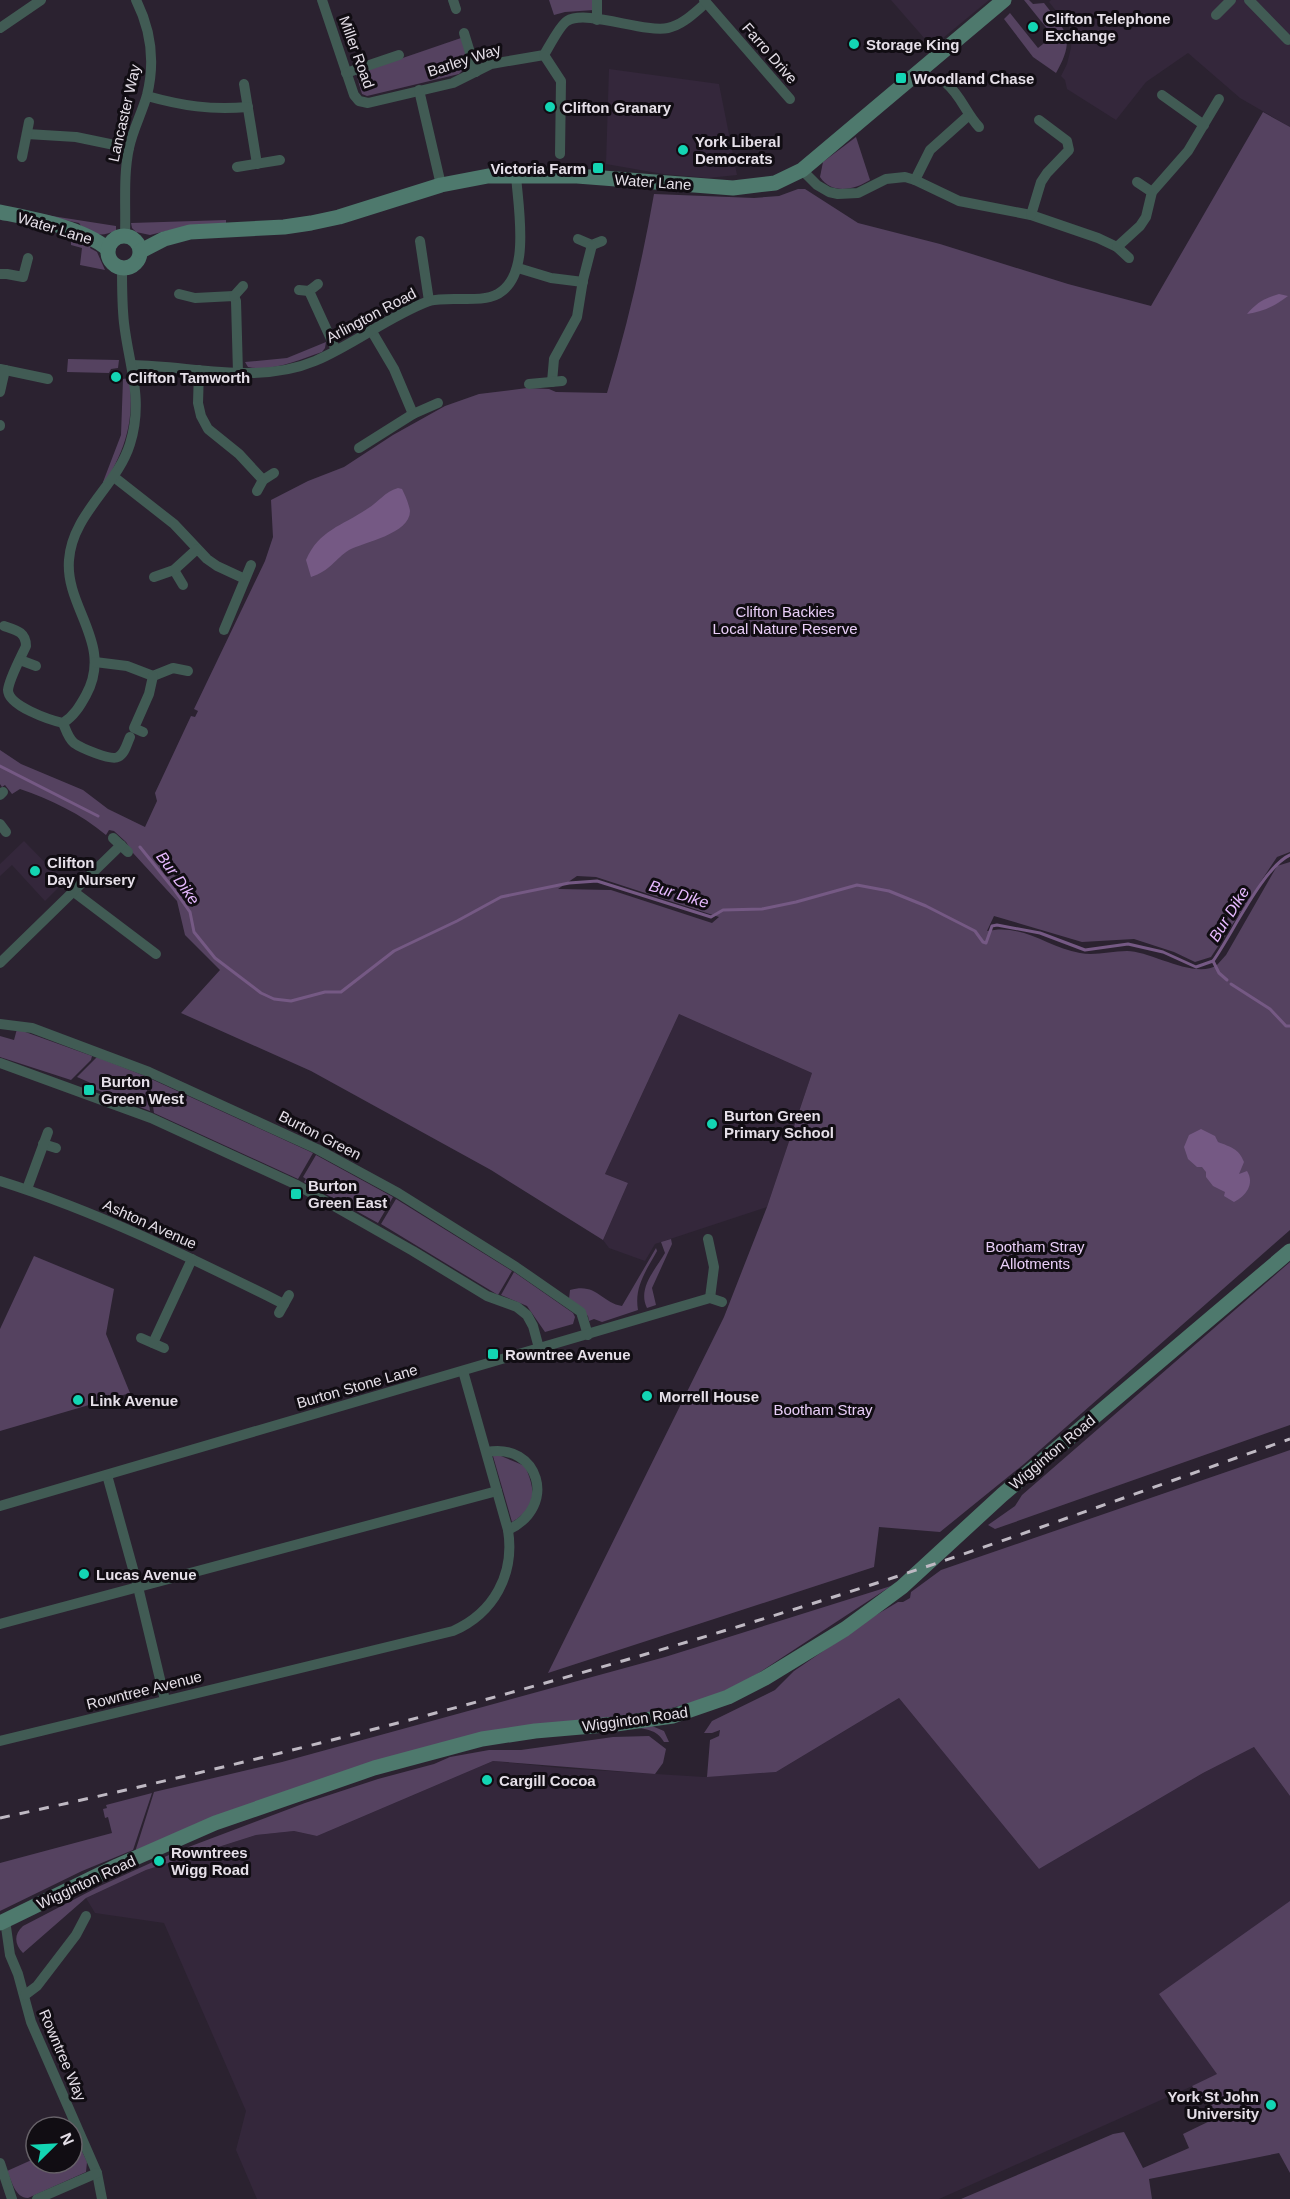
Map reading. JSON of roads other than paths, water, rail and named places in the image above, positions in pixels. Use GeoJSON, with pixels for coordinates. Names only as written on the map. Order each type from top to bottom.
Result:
{"type":"FeatureCollection","features":[{"type":"Feature","properties":{"kind":"main road","name":"Water Lane"},"geometry":{"type":"LineString","coordinates":[[125,236],[113,240],[108,249],[111,262],[122,269],[134,266],[141,251],[164,239],[190,232],[311,223],[441,184],[488,176],[577,176],[733,188],[775,183],[802,170],[1004,0]]}},
{"type":"Feature","properties":{"kind":"main road","name":"Water Lane"},"geometry":{"type":"LineString","coordinates":[[0,212],[71,230],[94,239],[108,249]]}},
{"type":"Feature","properties":{"kind":"main road"},"geometry":{"type":"LineString","coordinates":[[125,236],[135,240],[141,251]]}},
{"type":"Feature","properties":{"kind":"main road","name":"Wigginton Road"},"geometry":{"type":"LineString","coordinates":[[2,1921],[117,1866],[215,1823],[375,1768],[482,1739],[673,1716],[728,1697],[844,1629],[902,1587],[1002,1495],[1290,1251]]}},
{"type":"Feature","properties":{"kind":"street"},"geometry":{"type":"LineString","coordinates":[[0,28],[41,0]]}},
{"type":"Feature","properties":{"kind":"street","name":"Lancaster Way"},"geometry":{"type":"LineString","coordinates":[[125,236],[125,186],[129,148],[147,96],[151,68],[150,41],[136,0]]}},
{"type":"Feature","properties":{"kind":"street","name":"Miller Road"},"geometry":{"type":"LineString","coordinates":[[322,0],[354,95],[359,101],[368,103],[419,90]]}},
{"type":"Feature","properties":{"kind":"street"},"geometry":{"type":"LineString","coordinates":[[597,0],[597,20]]}},
{"type":"Feature","properties":{"kind":"street"},"geometry":{"type":"LineString","coordinates":[[1216,15],[1231,0]]}},
{"type":"Feature","properties":{"kind":"street"},"geometry":{"type":"LineString","coordinates":[[1249,0],[1288,40]]}},
{"type":"Feature","properties":{"kind":"street"},"geometry":{"type":"LineString","coordinates":[[560,154],[561,81],[544,55],[564,22],[571,19],[597,20],[666,29],[680,24],[705,2]]}},
{"type":"Feature","properties":{"kind":"street","name":"Farro Drive"},"geometry":{"type":"LineString","coordinates":[[705,2],[790,99]]}},
{"type":"Feature","properties":{"kind":"street"},"geometry":{"type":"LineString","coordinates":[[464,33],[476,72]]}},
{"type":"Feature","properties":{"kind":"street"},"geometry":{"type":"LineString","coordinates":[[346,73],[399,55]]}},
{"type":"Feature","properties":{"kind":"street","name":"Barley Way"},"geometry":{"type":"LineString","coordinates":[[419,90],[453,83],[491,64],[544,55]]}},
{"type":"Feature","properties":{"kind":"street"},"geometry":{"type":"LineString","coordinates":[[244,84],[257,164]]}},
{"type":"Feature","properties":{"kind":"street"},"geometry":{"type":"LineString","coordinates":[[947,84],[959,97],[968,116],[979,127]]}},
{"type":"Feature","properties":{"kind":"street"},"geometry":{"type":"LineString","coordinates":[[419,90],[441,184]]}},
{"type":"Feature","properties":{"kind":"street"},"geometry":{"type":"LineString","coordinates":[[1162,95],[1204,125]]}},
{"type":"Feature","properties":{"kind":"street"},"geometry":{"type":"LineString","coordinates":[[147,96],[200,108],[248,107]]}},
{"type":"Feature","properties":{"kind":"street"},"geometry":{"type":"LineString","coordinates":[[1117,247],[1140,226],[1146,217],[1152,192],[1188,151],[1219,99]]}},
{"type":"Feature","properties":{"kind":"street"},"geometry":{"type":"LineString","coordinates":[[915,180],[930,150],[968,116]]}},
{"type":"Feature","properties":{"kind":"street"},"geometry":{"type":"LineString","coordinates":[[1031,215],[1041,182],[1070,146],[1067,141],[1039,120]]}},
{"type":"Feature","properties":{"kind":"street"},"geometry":{"type":"LineString","coordinates":[[22,157],[29,122]]}},
{"type":"Feature","properties":{"kind":"street"},"geometry":{"type":"LineString","coordinates":[[27,134],[76,137],[129,148]]}},
{"type":"Feature","properties":{"kind":"street"},"geometry":{"type":"LineString","coordinates":[[237,167],[280,160]]}},
{"type":"Feature","properties":{"kind":"street"},"geometry":{"type":"LineString","coordinates":[[802,170],[817,185],[838,194],[858,193],[886,179],[896,177],[915,180],[959,201],[1031,215],[1098,238],[1117,247],[1129,258]]}},
{"type":"Feature","properties":{"kind":"street"},"geometry":{"type":"LineString","coordinates":[[516,175],[520,249],[518,268],[550,278],[583,282]]}},
{"type":"Feature","properties":{"kind":"street"},"geometry":{"type":"LineString","coordinates":[[1137,182],[1152,192]]}},
{"type":"Feature","properties":{"kind":"street"},"geometry":{"type":"LineString","coordinates":[[529,384],[557,381],[554,359],[577,317],[583,282],[597,243],[579,239]]}},
{"type":"Feature","properties":{"kind":"street"},"geometry":{"type":"LineString","coordinates":[[420,242],[417,258],[429,301]]}},
{"type":"Feature","properties":{"kind":"street"},"geometry":{"type":"LineString","coordinates":[[0,274],[24,277],[28,258]]}},
{"type":"Feature","properties":{"kind":"street","name":"Arlington Road"},"geometry":{"type":"LineString","coordinates":[[133,365],[238,373],[262,373],[298,367],[336,350],[429,301],[441,298],[489,297],[500,293],[516,276],[518,268]]}},
{"type":"Feature","properties":{"kind":"street"},"geometry":{"type":"LineString","coordinates":[[63,723],[77,711],[88,692],[95,662],[92,640],[70,578],[69,560],[73,540],[81,523],[114,477],[130,446],[137,415],[136,385],[124,325],[122,269]]}},
{"type":"Feature","properties":{"kind":"street"},"geometry":{"type":"LineString","coordinates":[[179,294],[195,298],[234,296],[243,285]]}},
{"type":"Feature","properties":{"kind":"street"},"geometry":{"type":"LineString","coordinates":[[309,288],[336,350]]}},
{"type":"Feature","properties":{"kind":"street"},"geometry":{"type":"LineString","coordinates":[[234,296],[238,373]]}},
{"type":"Feature","properties":{"kind":"street"},"geometry":{"type":"LineString","coordinates":[[371,330],[394,369],[413,414]]}},
{"type":"Feature","properties":{"kind":"street"},"geometry":{"type":"LineString","coordinates":[[0,392],[3,369],[48,379]]}},
{"type":"Feature","properties":{"kind":"street"},"geometry":{"type":"LineString","coordinates":[[199,370],[198,404],[208,429],[239,454],[263,480]]}},
{"type":"Feature","properties":{"kind":"street"},"geometry":{"type":"LineString","coordinates":[[359,448],[413,414],[438,403]]}},
{"type":"Feature","properties":{"kind":"street"},"geometry":{"type":"LineString","coordinates":[[257,491],[263,480],[274,473]]}},
{"type":"Feature","properties":{"kind":"street"},"geometry":{"type":"LineString","coordinates":[[114,477],[174,524],[207,559],[245,579]]}},
{"type":"Feature","properties":{"kind":"street"},"geometry":{"type":"LineString","coordinates":[[154,577],[174,570],[197,549]]}},
{"type":"Feature","properties":{"kind":"street"},"geometry":{"type":"LineString","coordinates":[[224,630],[251,565]]}},
{"type":"Feature","properties":{"kind":"street"},"geometry":{"type":"LineString","coordinates":[[174,570],[183,585]]}},
{"type":"Feature","properties":{"kind":"street"},"geometry":{"type":"LineString","coordinates":[[4,626],[24,635],[26,646],[8,689],[9,697],[16,704],[63,723]]}},
{"type":"Feature","properties":{"kind":"street"},"geometry":{"type":"LineString","coordinates":[[20,660],[36,666]]}},
{"type":"Feature","properties":{"kind":"street"},"geometry":{"type":"LineString","coordinates":[[95,662],[127,666],[153,676],[173,668],[188,672]]}},
{"type":"Feature","properties":{"kind":"street"},"geometry":{"type":"LineString","coordinates":[[143,732],[134,728],[149,694],[153,676]]}},
{"type":"Feature","properties":{"kind":"street"},"geometry":{"type":"LineString","coordinates":[[63,723],[74,743],[110,759],[122,755],[130,737]]}},
{"type":"Feature","properties":{"kind":"street"},"geometry":{"type":"LineString","coordinates":[[0,963],[121,845]]}},
{"type":"Feature","properties":{"kind":"street"},"geometry":{"type":"LineString","coordinates":[[74,892],[156,954]]}},
{"type":"Feature","properties":{"kind":"street","name":"Burton Green"},"geometry":{"type":"LineString","coordinates":[[0,1024],[32,1028],[148,1072],[255,1119],[327,1154],[452,1226],[548,1289],[581,1312],[588,1335]]}},
{"type":"Feature","properties":{"kind":"street"},"geometry":{"type":"LineString","coordinates":[[0,1064],[151,1118],[297,1185],[487,1296],[517,1307],[527,1315],[533,1326],[539,1348]]}},
{"type":"Feature","properties":{"kind":"street"},"geometry":{"type":"LineString","coordinates":[[27,1189],[48,1132]]}},
{"type":"Feature","properties":{"kind":"street"},"geometry":{"type":"LineString","coordinates":[[43,1144],[56,1148]]}},
{"type":"Feature","properties":{"kind":"street","name":"Ashton Avenue"},"geometry":{"type":"LineString","coordinates":[[0,1182],[27,1189],[90,1214],[192,1259],[284,1304]]}},
{"type":"Feature","properties":{"kind":"street"},"geometry":{"type":"LineString","coordinates":[[708,1239],[714,1267],[710,1298],[722,1302]]}},
{"type":"Feature","properties":{"kind":"street"},"geometry":{"type":"LineString","coordinates":[[153,1343],[192,1259]]}},
{"type":"Feature","properties":{"kind":"street","name":"Burton Stone Lane"},"geometry":{"type":"LineString","coordinates":[[0,1506],[710,1298]]}},
{"type":"Feature","properties":{"kind":"street"},"geometry":{"type":"LineString","coordinates":[[141,1338],[165,1348]]}},
{"type":"Feature","properties":{"kind":"street","name":"Rowntree Avenue"},"geometry":{"type":"LineString","coordinates":[[0,1741],[453,1631],[465,1626],[484,1611],[503,1582],[509,1560],[508,1530],[463,1371]]}},
{"type":"Feature","properties":{"kind":"street"},"geometry":{"type":"LineString","coordinates":[[487,1452],[501,1451],[517,1456],[529,1466],[537,1480],[537,1500],[531,1514],[508,1530]]}},
{"type":"Feature","properties":{"kind":"street"},"geometry":{"type":"LineString","coordinates":[[107,1474],[138,1587],[165,1700]]}},
{"type":"Feature","properties":{"kind":"street"},"geometry":{"type":"LineString","coordinates":[[0,1624],[497,1491]]}},
{"type":"Feature","properties":{"kind":"street"},"geometry":{"type":"LineString","coordinates":[[25,1995],[37,1986],[76,1935],[86,1917]]}},
{"type":"Feature","properties":{"kind":"street","name":"Rowntree Way"},"geometry":{"type":"LineString","coordinates":[[2,1921],[31,2022],[97,2173],[102,2199]]}},
{"type":"Feature","properties":{"kind":"street","name":"Rowntree Way"},"geometry":{"type":"LineString","coordinates":[[0,1946],[10,1955]]}},
{"type":"Feature","properties":{"kind":"street"},"geometry":{"type":"LineString","coordinates":[[0,2163],[4,2186],[12,2199]]}},
{"type":"Feature","properties":{"kind":"street"},"geometry":{"type":"LineString","coordinates":[[37,2199],[97,2173]]}},
{"type":"Feature","properties":{"kind":"waterway","name":"Bur Dike"},"geometry":{"type":"LineString","coordinates":[[0,766],[98,816]]}},
{"type":"Feature","properties":{"kind":"waterway","name":"Bur Dike"},"geometry":{"type":"LineString","coordinates":[[140,847],[190,912],[194,932],[215,958],[261,993],[274,999],[291,1001],[325,992],[341,992],[394,951],[501,897],[569,883],[597,881],[711,917],[723,910],[762,909],[857,885],[889,891],[926,906],[975,931],[986,943],[992,926],[997,925],[1040,933],[1085,950],[1128,944],[1163,952],[1196,967],[1213,961],[1259,887],[1280,862],[1290,855]]}},
{"type":"Feature","properties":{"kind":"waterway"},"geometry":{"type":"LineString","coordinates":[[1213,961],[1219,973],[1227,980]]}},
{"type":"Feature","properties":{"kind":"waterway"},"geometry":{"type":"LineString","coordinates":[[1231,984],[1270,1009],[1286,1026],[1290,1026]]}},
{"type":"Feature","properties":{"kind":"railway"},"geometry":{"type":"LineString","coordinates":[[0,1818],[306,1747],[610,1665],[931,1565],[1290,1439]]}},
{"type":"Feature","properties":{"kind":"place","name":"Clifton Telephone Exchange"},"geometry":{"type":"Point","coordinates":[1033,27]}},
{"type":"Feature","properties":{"kind":"place","name":"Storage King"},"geometry":{"type":"Point","coordinates":[854,44]}},
{"type":"Feature","properties":{"kind":"place","name":"Woodland Chase"},"geometry":{"type":"Point","coordinates":[901,78]}},
{"type":"Feature","properties":{"kind":"place","name":"Clifton Granary"},"geometry":{"type":"Point","coordinates":[550,107]}},
{"type":"Feature","properties":{"kind":"place","name":"York Liberal Democrats"},"geometry":{"type":"Point","coordinates":[683,150]}},
{"type":"Feature","properties":{"kind":"place","name":"Victoria Farm"},"geometry":{"type":"Point","coordinates":[598,168]}},
{"type":"Feature","properties":{"kind":"place","name":"Clifton Tamworth"},"geometry":{"type":"Point","coordinates":[116,377]}},
{"type":"Feature","properties":{"kind":"place","name":"Clifton Day Nursery"},"geometry":{"type":"Point","coordinates":[35,871]}},
{"type":"Feature","properties":{"kind":"place","name":"Burton Green West"},"geometry":{"type":"Point","coordinates":[89,1090]}},
{"type":"Feature","properties":{"kind":"place","name":"Burton Green Primary School"},"geometry":{"type":"Point","coordinates":[712,1124]}},
{"type":"Feature","properties":{"kind":"place","name":"Burton Green East"},"geometry":{"type":"Point","coordinates":[296,1194]}},
{"type":"Feature","properties":{"kind":"place","name":"Rowntree Avenue"},"geometry":{"type":"Point","coordinates":[493,1354]}},
{"type":"Feature","properties":{"kind":"place","name":"Morrell House"},"geometry":{"type":"Point","coordinates":[647,1396]}},
{"type":"Feature","properties":{"kind":"place","name":"Link Avenue"},"geometry":{"type":"Point","coordinates":[78,1400]}},
{"type":"Feature","properties":{"kind":"place","name":"Lucas Avenue"},"geometry":{"type":"Point","coordinates":[84,1574]}},
{"type":"Feature","properties":{"kind":"place","name":"Cargill Cocoa"},"geometry":{"type":"Point","coordinates":[487,1780]}},
{"type":"Feature","properties":{"kind":"place","name":"Rowntrees Wigg Road"},"geometry":{"type":"Point","coordinates":[159,1861]}},
{"type":"Feature","properties":{"kind":"place","name":"York St John University"},"geometry":{"type":"Point","coordinates":[1271,2105]}},
{"type":"Feature","properties":{"kind":"park label","name":"Clifton Backies Local Nature Reserve"},"geometry":{"type":"Point","coordinates":[785,620]}},
{"type":"Feature","properties":{"kind":"park label","name":"Bootham Stray Allotments"},"geometry":{"type":"Point","coordinates":[1035,1254]}},
{"type":"Feature","properties":{"kind":"park label","name":"Bootham Stray"},"geometry":{"type":"Point","coordinates":[823,1409]}}]}
